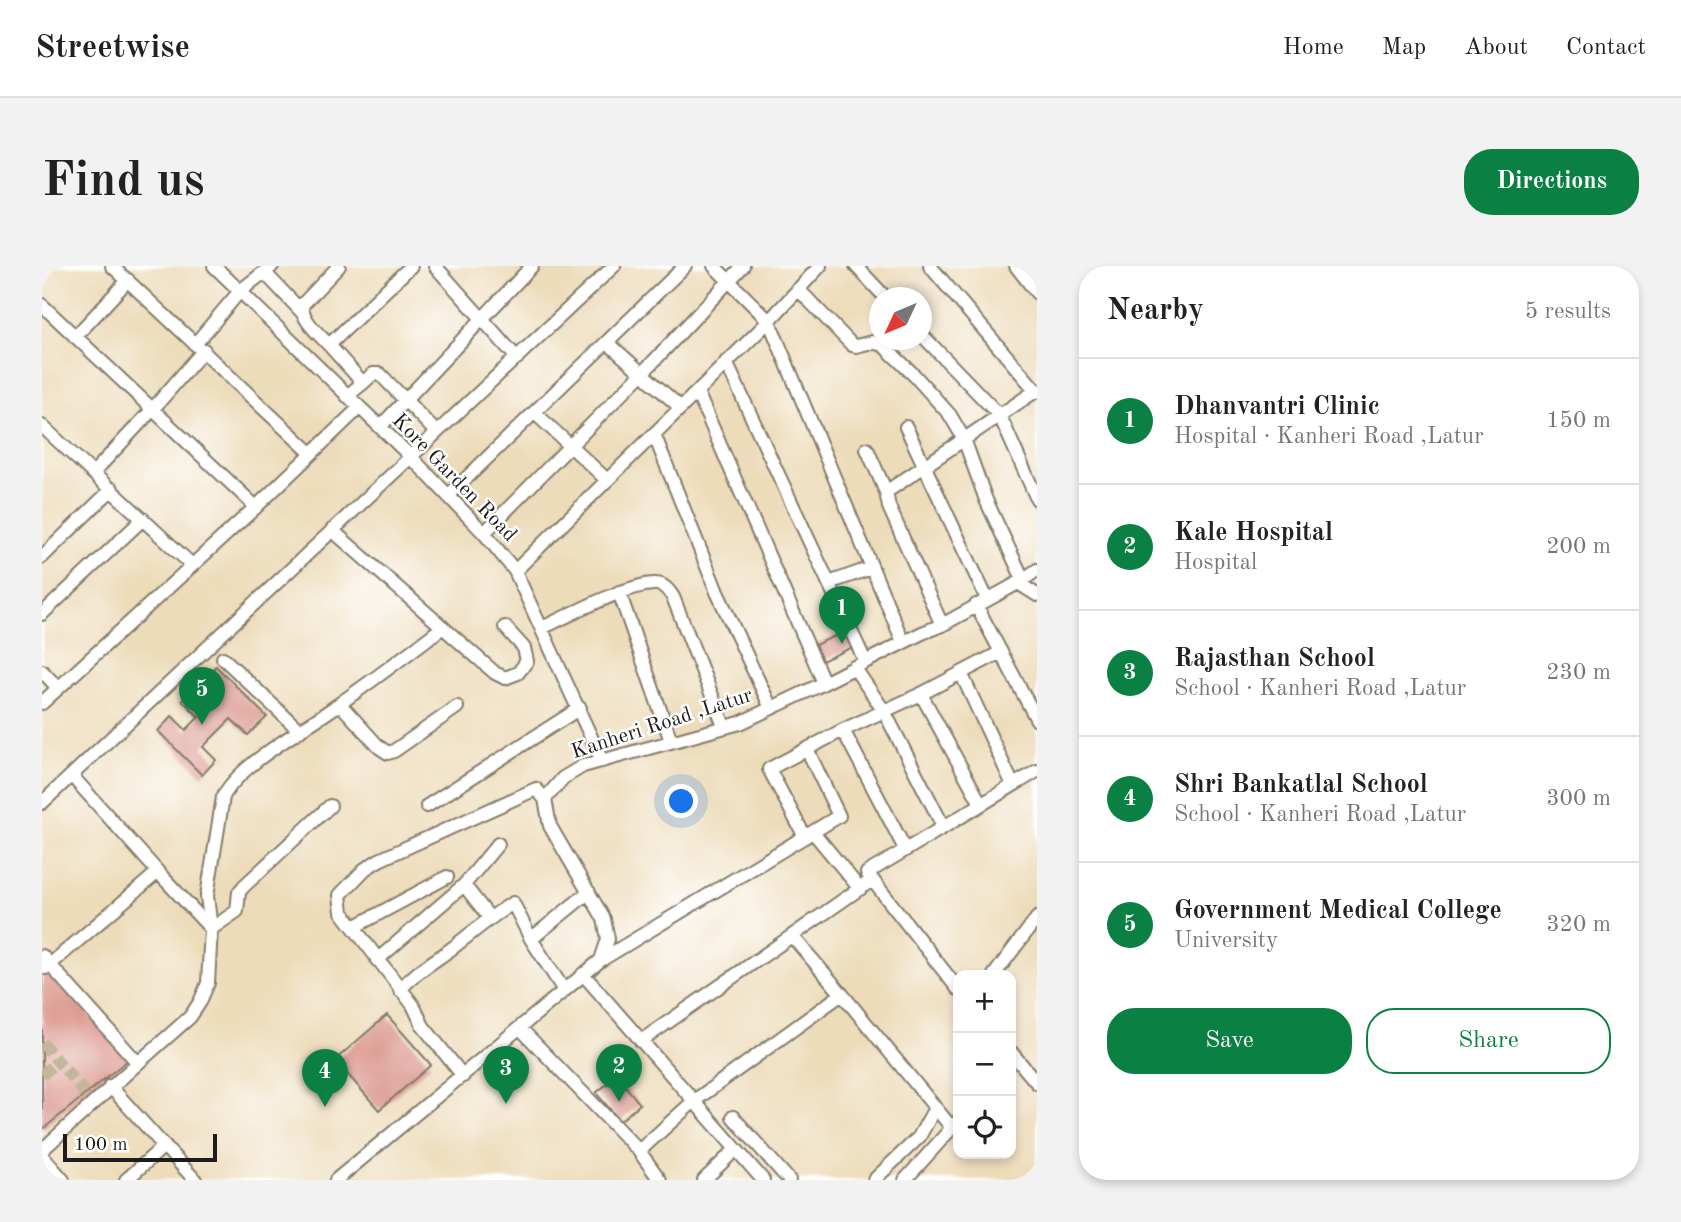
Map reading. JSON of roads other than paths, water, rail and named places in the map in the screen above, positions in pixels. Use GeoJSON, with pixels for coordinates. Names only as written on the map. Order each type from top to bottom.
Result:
{"type":"FeatureCollection","features":[{"type":"Feature","properties":{"kind":"street"},"geometry":{"type":"LineString","coordinates":[[113,266],[311,453]]}},
{"type":"Feature","properties":{"kind":"street","name":"Kore Garden Road"},"geometry":{"type":"LineString","coordinates":[[214,266],[410,456],[484,533],[515,571],[603,761]]}},
{"type":"Feature","properties":{"kind":"street"},"geometry":{"type":"LineString","coordinates":[[302,312],[302,304],[339,266]]}},
{"type":"Feature","properties":{"kind":"street"},"geometry":{"type":"LineString","coordinates":[[329,345],[411,266]]}},
{"type":"Feature","properties":{"kind":"street"},"geometry":{"type":"LineString","coordinates":[[435,266],[517,358]]}},
{"type":"Feature","properties":{"kind":"street"},"geometry":{"type":"LineString","coordinates":[[380,427],[533,266]]}},
{"type":"Feature","properties":{"kind":"street"},"geometry":{"type":"LineString","coordinates":[[448,496],[685,266]]}},
{"type":"Feature","properties":{"kind":"street"},"geometry":{"type":"LineString","coordinates":[[714,266],[769,321],[903,642]]}},
{"type":"Feature","properties":{"kind":"street"},"geometry":{"type":"LineString","coordinates":[[484,533],[642,374],[743,266]]}},
{"type":"Feature","properties":{"kind":"street"},"geometry":{"type":"LineString","coordinates":[[515,571],[769,321],[820,266]]}},
{"type":"Feature","properties":{"kind":"street"},"geometry":{"type":"LineString","coordinates":[[856,266],[876,287]]}},
{"type":"Feature","properties":{"kind":"street"},"geometry":{"type":"LineString","coordinates":[[886,492],[1037,391],[930,266]]}},
{"type":"Feature","properties":{"kind":"street"},"geometry":{"type":"LineString","coordinates":[[1016,266],[1037,293]]}},
{"type":"Feature","properties":{"kind":"street"},"geometry":{"type":"LineString","coordinates":[[42,803],[517,358],[609,268]]}},
{"type":"Feature","properties":{"kind":"street"},"geometry":{"type":"LineString","coordinates":[[94,472],[152,410],[240,292],[268,269],[363,383]]}},
{"type":"Feature","properties":{"kind":"street"},"geometry":{"type":"LineString","coordinates":[[75,337],[128,280]]}},
{"type":"Feature","properties":{"kind":"street"},"geometry":{"type":"LineString","coordinates":[[798,289],[848,342],[856,346],[877,342],[892,353],[950,415],[964,439],[1020,581],[1037,595]]}},
{"type":"Feature","properties":{"kind":"street"},"geometry":{"type":"LineString","coordinates":[[42,305],[256,507]]}},
{"type":"Feature","properties":{"kind":"street"},"geometry":{"type":"LineString","coordinates":[[608,343],[681,408]]}},
{"type":"Feature","properties":{"kind":"street"},"geometry":{"type":"LineString","coordinates":[[932,345],[1000,416],[1037,499]]}},
{"type":"Feature","properties":{"kind":"street"},"geometry":{"type":"LineString","coordinates":[[726,362],[829,583],[859,664],[943,826]]}},
{"type":"Feature","properties":{"kind":"street"},"geometry":{"type":"LineString","coordinates":[[348,397],[373,374],[380,374],[436,432]]}},
{"type":"Feature","properties":{"kind":"street"},"geometry":{"type":"LineString","coordinates":[[697,392],[824,683]]}},
{"type":"Feature","properties":{"kind":"street"},"geometry":{"type":"LineString","coordinates":[[42,703],[256,507],[359,408]]}},
{"type":"Feature","properties":{"kind":"street"},"geometry":{"type":"LineString","coordinates":[[536,413],[607,480]]}},
{"type":"Feature","properties":{"kind":"street"},"geometry":{"type":"LineString","coordinates":[[42,426],[192,565]]}},
{"type":"Feature","properties":{"kind":"street"},"geometry":{"type":"LineString","coordinates":[[906,427],[926,465],[1001,652],[1037,720]]}},
{"type":"Feature","properties":{"kind":"street"},"geometry":{"type":"LineString","coordinates":[[654,434],[717,592],[771,708]]}},
{"type":"Feature","properties":{"kind":"street"},"geometry":{"type":"LineString","coordinates":[[867,450],[886,492],[889,507],[942,625]]}},
{"type":"Feature","properties":{"kind":"street"},"geometry":{"type":"LineString","coordinates":[[42,557],[111,489]]}},
{"type":"Feature","properties":{"kind":"street"},"geometry":{"type":"LineString","coordinates":[[42,614],[143,519]]}},
{"type":"Feature","properties":{"kind":"street"},"geometry":{"type":"LineString","coordinates":[[332,530],[495,673],[505,678],[518,673],[527,662],[524,648],[505,627]]}},
{"type":"Feature","properties":{"kind":"street"},"geometry":{"type":"LineString","coordinates":[[829,583],[871,568]]}},
{"type":"Feature","properties":{"kind":"street","name":"Kanheri Road ,Latur"},"geometry":{"type":"LineString","coordinates":[[545,799],[563,778],[583,766],[740,723],[942,625],[1037,570]]}},
{"type":"Feature","properties":{"kind":"street"},"geometry":{"type":"LineString","coordinates":[[542,628],[620,592],[655,584],[663,586],[673,597],[724,726]]}},
{"type":"Feature","properties":{"kind":"street"},"geometry":{"type":"LineString","coordinates":[[620,592],[671,741]]}},
{"type":"Feature","properties":{"kind":"street"},"geometry":{"type":"LineString","coordinates":[[42,1150],[90,1098],[138,1063],[190,1017],[200,1002],[208,983],[211,929],[207,897],[223,797],[237,777],[443,627]]}},
{"type":"Feature","properties":{"kind":"street"},"geometry":{"type":"LineString","coordinates":[[860,889],[809,834],[769,769],[1001,652]]}},
{"type":"Feature","properties":{"kind":"street"},"geometry":{"type":"LineString","coordinates":[[223,658],[300,731]]}},
{"type":"Feature","properties":{"kind":"street"},"geometry":{"type":"LineString","coordinates":[[42,671],[58,688]]}},
{"type":"Feature","properties":{"kind":"street"},"geometry":{"type":"LineString","coordinates":[[961,673],[1013,785]]}},
{"type":"Feature","properties":{"kind":"street"},"geometry":{"type":"LineString","coordinates":[[921,694],[981,804]]}},
{"type":"Feature","properties":{"kind":"street"},"geometry":{"type":"LineString","coordinates":[[340,704],[379,747],[388,753],[457,707]]}},
{"type":"Feature","properties":{"kind":"street"},"geometry":{"type":"LineString","coordinates":[[427,806],[580,708]]}},
{"type":"Feature","properties":{"kind":"street"},"geometry":{"type":"LineString","coordinates":[[843,730],[905,849]]}},
{"type":"Feature","properties":{"kind":"street"},"geometry":{"type":"LineString","coordinates":[[336,1180],[601,960],[839,816],[807,749]]}},
{"type":"Feature","properties":{"kind":"street"},"geometry":{"type":"LineString","coordinates":[[953,983],[867,873],[1037,771]]}},
{"type":"Feature","properties":{"kind":"street"},"geometry":{"type":"LineString","coordinates":[[72,776],[211,929]]}},
{"type":"Feature","properties":{"kind":"street"},"geometry":{"type":"LineString","coordinates":[[463,1076],[424,1026],[413,1004],[342,912],[340,895],[365,869],[396,851],[536,789],[545,799],[551,826],[604,919],[608,939],[601,960]]}},
{"type":"Feature","properties":{"kind":"street"},"geometry":{"type":"LineString","coordinates":[[211,929],[237,911],[239,892],[330,806]]}},
{"type":"Feature","properties":{"kind":"street"},"geometry":{"type":"LineString","coordinates":[[377,960],[464,886],[498,844]]}},
{"type":"Feature","properties":{"kind":"street"},"geometry":{"type":"LineString","coordinates":[[138,1063],[46,963],[158,872]]}},
{"type":"Feature","properties":{"kind":"street"},"geometry":{"type":"LineString","coordinates":[[354,928],[447,877]]}},
{"type":"Feature","properties":{"kind":"street"},"geometry":{"type":"LineString","coordinates":[[641,1041],[872,880]]}},
{"type":"Feature","properties":{"kind":"street"},"geometry":{"type":"LineString","coordinates":[[464,886],[489,917]]}},
{"type":"Feature","properties":{"kind":"street"},"geometry":{"type":"LineString","coordinates":[[531,939],[589,892]]}},
{"type":"Feature","properties":{"kind":"street"},"geometry":{"type":"LineString","coordinates":[[400,990],[422,968],[459,944],[489,917],[513,904],[531,939],[563,989]]}},
{"type":"Feature","properties":{"kind":"street"},"geometry":{"type":"LineString","coordinates":[[997,970],[1037,918]]}},
{"type":"Feature","properties":{"kind":"street"},"geometry":{"type":"LineString","coordinates":[[792,936],[935,1108],[953,1122]]}},
{"type":"Feature","properties":{"kind":"street"},"geometry":{"type":"LineString","coordinates":[[583,974],[763,1180]]}},
{"type":"Feature","properties":{"kind":"street"},"geometry":{"type":"LineString","coordinates":[[639,1151],[694,1101],[842,994]]}},
{"type":"Feature","properties":{"kind":"street"},"geometry":{"type":"LineString","coordinates":[[520,1028],[639,1151],[660,1180]]}},
{"type":"Feature","properties":{"kind":"street"},"geometry":{"type":"LineString","coordinates":[[1016,1061],[1037,1083]]}},
{"type":"Feature","properties":{"kind":"street"},"geometry":{"type":"LineString","coordinates":[[110,1086],[195,1180]]}},
{"type":"Feature","properties":{"kind":"street"},"geometry":{"type":"LineString","coordinates":[[874,1180],[919,1137],[935,1108]]}},
{"type":"Feature","properties":{"kind":"street"},"geometry":{"type":"LineString","coordinates":[[733,1117],[789,1180]]}},
{"type":"Feature","properties":{"kind":"street"},"geometry":{"type":"LineString","coordinates":[[905,1180],[953,1126]]}},
{"type":"Feature","properties":{"kind":"street"},"geometry":{"type":"LineString","coordinates":[[125,1180],[164,1146]]}},
{"type":"Feature","properties":{"kind":"street"},"geometry":{"type":"LineString","coordinates":[[704,1180],[736,1149]]}},
{"type":"Feature","properties":{"kind":"street"},"geometry":{"type":"LineString","coordinates":[[42,1156],[63,1180]]}},
{"type":"Feature","properties":{"kind":"tunnel"},"geometry":{"type":"LineString","coordinates":[[42,1043],[86,1094]]}},
{"type":"Feature","properties":{"kind":"tunnel"},"geometry":{"type":"LineString","coordinates":[[42,1075],[58,1061]]}},
{"type":"Feature","properties":{"kind":"place","name":"Dhanvantri Clinic"},"geometry":{"type":"Point","coordinates":[842,644]}},
{"type":"Feature","properties":{"kind":"place","name":"Government Medical College"},"geometry":{"type":"Point","coordinates":[202,725]}},
{"type":"Feature","properties":{"kind":"place","name":"Kale Hospital"},"geometry":{"type":"Point","coordinates":[619,1102]}},
{"type":"Feature","properties":{"kind":"place","name":"Rajasthan School"},"geometry":{"type":"Point","coordinates":[506,1104]}},
{"type":"Feature","properties":{"kind":"place","name":"Shri Bankatlal School"},"geometry":{"type":"Point","coordinates":[325,1107]}}]}
